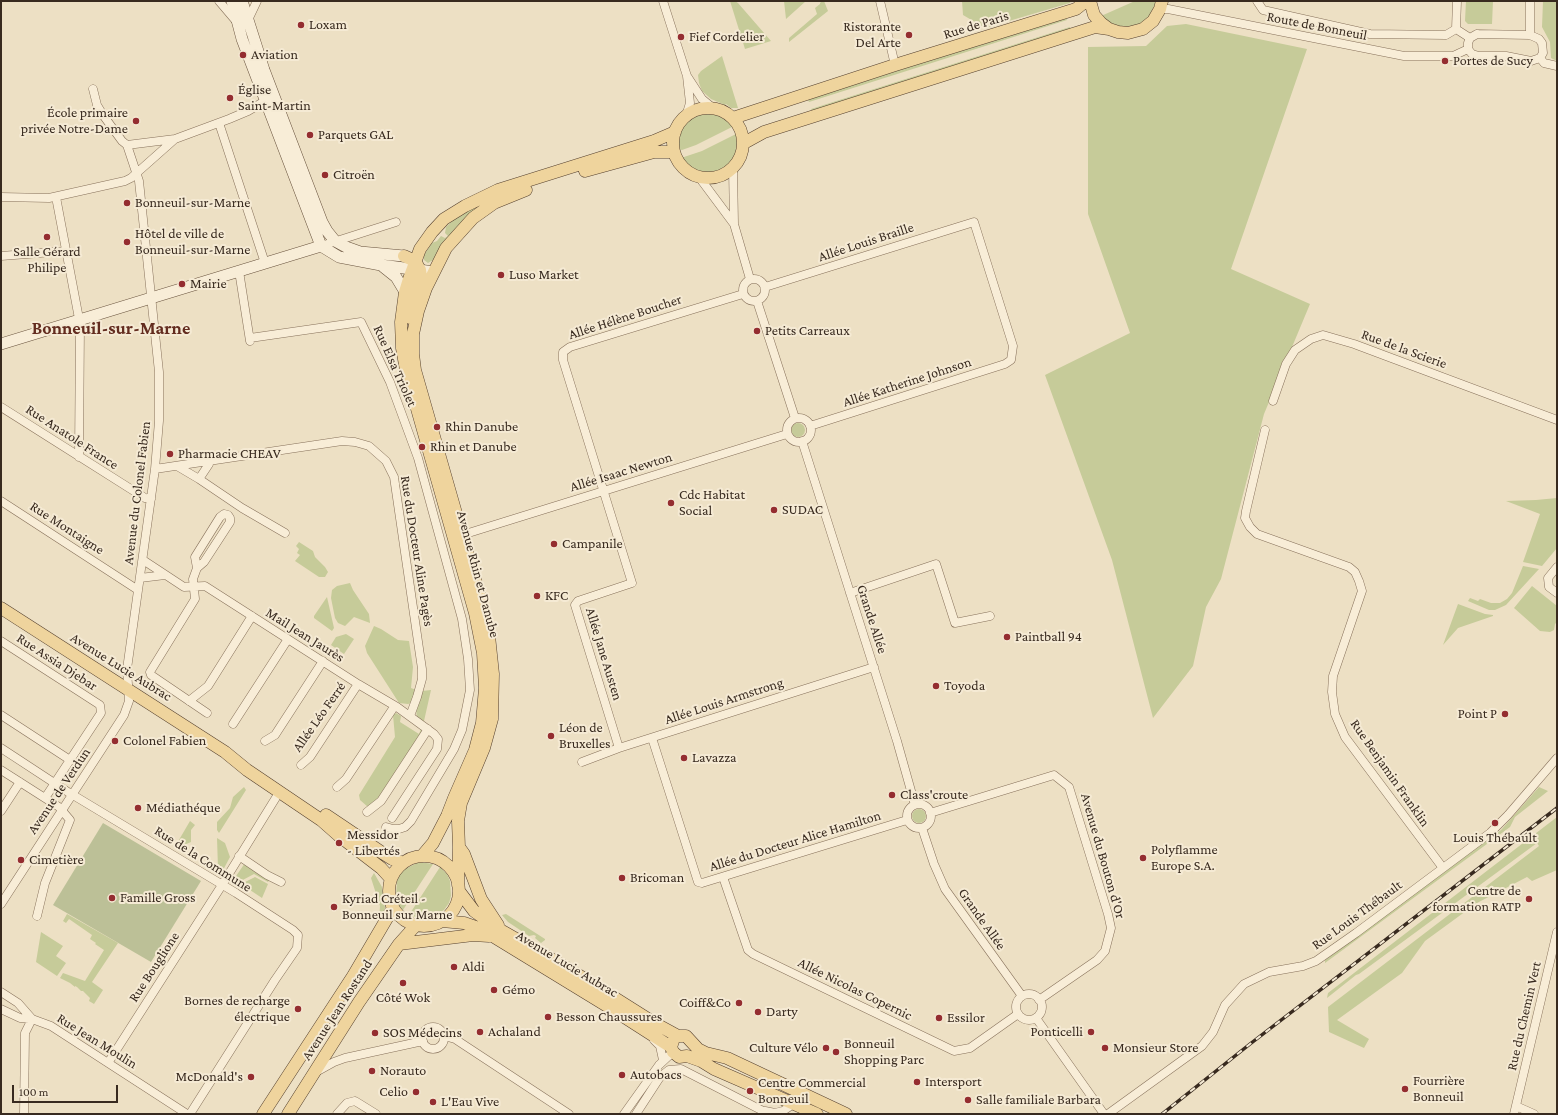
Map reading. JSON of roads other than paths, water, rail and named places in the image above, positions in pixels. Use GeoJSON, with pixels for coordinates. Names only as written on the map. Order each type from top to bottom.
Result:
{"type":"FeatureCollection","features":[{"type":"Feature","properties":{"kind":"main road"},"geometry":{"type":"LineString","coordinates":[[232,1],[236,21],[327,231],[335,241],[360,252],[404,256],[420,249]]}},
{"type":"Feature","properties":{"kind":"main road"},"geometry":{"type":"LineString","coordinates":[[242,1],[264,70],[270,99],[321,246],[339,257],[381,265],[416,267],[434,272]]}},
{"type":"Feature","properties":{"kind":"main road","name":"Rue de Paris"},"geometry":{"type":"LineString","coordinates":[[733,118],[895,65],[1076,9],[1086,1]]}},
{"type":"Feature","properties":{"kind":"main road"},"geometry":{"type":"LineString","coordinates":[[1090,1],[1094,15],[1109,29]]}},
{"type":"Feature","properties":{"kind":"main road"},"geometry":{"type":"LineString","coordinates":[[744,143],[764,132],[1095,27],[1128,33],[1143,29],[1153,21],[1161,5]]}},
{"type":"Feature","properties":{"kind":"main road"},"geometry":{"type":"LineString","coordinates":[[705,108],[713,108],[726,112],[733,118],[740,128],[744,143],[742,153],[733,168],[723,175],[712,178],[699,177],[686,171],[680,164],[674,152],[673,141],[675,132],[680,122],[695,110],[705,108]]}},
{"type":"Feature","properties":{"kind":"main road"},"geometry":{"type":"LineString","coordinates":[[416,267],[420,249],[444,219],[465,206],[498,190],[654,141],[675,132]]}},
{"type":"Feature","properties":{"kind":"main road"},"geometry":{"type":"LineString","coordinates":[[413,334],[418,311],[434,272],[446,248],[473,218],[494,203],[516,192],[600,167],[654,152],[674,152]]}},
{"type":"Feature","properties":{"kind":"main road"},"geometry":{"type":"LineString","coordinates":[[1,344],[321,246]]}},
{"type":"Feature","properties":{"kind":"main road"},"geometry":{"type":"LineString","coordinates":[[404,256],[416,267],[421,277],[410,314],[413,334]]}},
{"type":"Feature","properties":{"kind":"main road"},"geometry":{"type":"LineString","coordinates":[[381,265],[396,278],[405,292]]}},
{"type":"Feature","properties":{"kind":"main road","name":"Avenue Rhin et Danube"},"geometry":{"type":"LineString","coordinates":[[416,267],[405,292],[402,322],[402,348],[406,370],[475,613],[483,653],[485,688],[482,723],[475,750],[442,826],[433,843],[422,856]]}},
{"type":"Feature","properties":{"kind":"main road","name":"Avenue Rhin et Danube"},"geometry":{"type":"LineString","coordinates":[[413,334],[415,370],[482,604],[489,636],[493,674],[492,718],[484,748],[461,803],[458,821],[460,892]]}},
{"type":"Feature","properties":{"kind":"main road","name":"Avenue Lucie Aubrac"},"geometry":{"type":"LineString","coordinates":[[1,608],[225,752],[262,773],[384,854],[403,863]]}},
{"type":"Feature","properties":{"kind":"main road","name":"Avenue Lucie Aubrac"},"geometry":{"type":"LineString","coordinates":[[225,752],[247,770],[321,820],[381,868],[391,879]]}},
{"type":"Feature","properties":{"kind":"main road"},"geometry":{"type":"LineString","coordinates":[[459,847],[464,854],[481,899],[502,931]]}},
{"type":"Feature","properties":{"kind":"main road"},"geometry":{"type":"LineString","coordinates":[[422,856],[445,862],[452,870],[460,892],[453,909],[442,921],[425,926],[416,925],[402,918],[393,908],[389,889],[394,872],[403,863],[409,859],[422,856]]}},
{"type":"Feature","properties":{"kind":"main road","name":"Avenue Lucie Aubrac"},"geometry":{"type":"LineString","coordinates":[[460,892],[477,914],[502,931],[572,971],[656,1024],[678,1036],[686,1036],[692,1043],[706,1053],[727,1058],[846,1114]]}},
{"type":"Feature","properties":{"kind":"main road","name":"Avenue Jean Rostand"},"geometry":{"type":"LineString","coordinates":[[263,1114],[353,976],[393,908]]}},
{"type":"Feature","properties":{"kind":"main road","name":"Avenue Lucie Aubrac"},"geometry":{"type":"LineString","coordinates":[[442,921],[468,924],[481,929],[650,1034],[669,1053],[679,1057],[687,1056],[702,1061],[714,1069],[814,1113]]}},
{"type":"Feature","properties":{"kind":"main road","name":"Avenue Jean Rostand"},"geometry":{"type":"LineString","coordinates":[[288,1114],[359,1002],[399,944],[416,925]]}},
{"type":"Feature","properties":{"kind":"main road"},"geometry":{"type":"LineString","coordinates":[[399,944],[473,935],[490,936]]}},
{"type":"Feature","properties":{"kind":"main road"},"geometry":{"type":"LineString","coordinates":[[669,1053],[673,1041],[678,1036]]}},
{"type":"Feature","properties":{"kind":"main road"},"geometry":{"type":"LineString","coordinates":[[687,1056],[691,1053],[692,1043]]}},
{"type":"Feature","properties":{"kind":"street"},"geometry":{"type":"LineString","coordinates":[[219,1],[236,21]]}},
{"type":"Feature","properties":{"kind":"street"},"geometry":{"type":"LineString","coordinates":[[248,20],[257,1]]}},
{"type":"Feature","properties":{"kind":"street"},"geometry":{"type":"LineString","coordinates":[[663,1],[687,76],[690,103],[686,116]]}},
{"type":"Feature","properties":{"kind":"street"},"geometry":{"type":"LineString","coordinates":[[880,1],[895,65]]}},
{"type":"Feature","properties":{"kind":"street"},"geometry":{"type":"LineString","coordinates":[[1456,29],[1458,1]]}},
{"type":"Feature","properties":{"kind":"street"},"geometry":{"type":"LineString","coordinates":[[1530,1],[1530,35]]}},
{"type":"Feature","properties":{"kind":"street"},"geometry":{"type":"LineString","coordinates":[[1257,2],[1263,10],[1370,34],[1446,35],[1456,29]]}},
{"type":"Feature","properties":{"kind":"street","name":"Route de Bonneuil"},"geometry":{"type":"LineString","coordinates":[[1161,5],[1168,9],[1404,56],[1453,56],[1468,49]]}},
{"type":"Feature","properties":{"kind":"street"},"geometry":{"type":"LineString","coordinates":[[1456,29],[1470,38]]}},
{"type":"Feature","properties":{"kind":"street"},"geometry":{"type":"LineString","coordinates":[[1477,34],[1530,35],[1539,39],[1542,43],[1543,53],[1540,58],[1531,61],[1506,56],[1479,56],[1472,54],[1468,49],[1470,38],[1477,34]]}},
{"type":"Feature","properties":{"kind":"street"},"geometry":{"type":"LineString","coordinates":[[1540,58],[1544,63],[1557,66]]}},
{"type":"Feature","properties":{"kind":"street"},"geometry":{"type":"LineString","coordinates":[[687,76],[702,99],[713,108]]}},
{"type":"Feature","properties":{"kind":"street"},"geometry":{"type":"LineString","coordinates":[[92,89],[97,105],[103,115],[122,141],[127,145],[175,139],[248,111],[270,99]]}},
{"type":"Feature","properties":{"kind":"street"},"geometry":{"type":"LineString","coordinates":[[219,123],[266,263]]}},
{"type":"Feature","properties":{"kind":"street"},"geometry":{"type":"LineString","coordinates":[[1,197],[49,198],[120,183],[136,174],[175,139]]}},
{"type":"Feature","properties":{"kind":"street","name":"Avenue du Colonel Fabien"},"geometry":{"type":"LineString","coordinates":[[127,145],[139,181],[150,298],[159,372],[159,421],[155,469],[127,669],[129,690]]}},
{"type":"Feature","properties":{"kind":"street"},"geometry":{"type":"LineString","coordinates":[[733,168],[734,224],[750,279]]}},
{"type":"Feature","properties":{"kind":"street"},"geometry":{"type":"LineString","coordinates":[[699,177],[734,224]]}},
{"type":"Feature","properties":{"kind":"street"},"geometry":{"type":"LineString","coordinates":[[56,197],[79,320],[79,457]]}},
{"type":"Feature","properties":{"kind":"street"},"geometry":{"type":"LineString","coordinates":[[321,246],[396,222]]}},
{"type":"Feature","properties":{"kind":"street","name":"Allée Louis Braille"},"geometry":{"type":"LineString","coordinates":[[765,287],[974,222],[1013,346],[1011,360]]}},
{"type":"Feature","properties":{"kind":"street"},"geometry":{"type":"LineString","coordinates":[[1,256],[66,251]]}},
{"type":"Feature","properties":{"kind":"street","name":"Rue Elsa Triolet"},"geometry":{"type":"LineString","coordinates":[[239,271],[250,339],[361,322],[390,382],[418,458],[462,619],[468,659],[470,690],[462,730],[454,749],[411,822],[405,827],[399,829],[386,827]]}},
{"type":"Feature","properties":{"kind":"street"},"geometry":{"type":"LineString","coordinates":[[750,279],[759,280],[765,287],[764,296],[757,302],[748,301],[743,294],[744,285],[750,279]]}},
{"type":"Feature","properties":{"kind":"street","name":"Allée Hélène Boucher"},"geometry":{"type":"LineString","coordinates":[[604,491],[563,360],[563,352],[570,347],[743,294]]}},
{"type":"Feature","properties":{"kind":"street"},"geometry":{"type":"LineString","coordinates":[[757,302],[795,418]]}},
{"type":"Feature","properties":{"kind":"street","name":"Rue de la Scierie"},"geometry":{"type":"LineString","coordinates":[[1273,401],[1286,364],[1295,350],[1312,339],[1323,335],[1354,344],[1557,420]]}},
{"type":"Feature","properties":{"kind":"street","name":"Allée Katherine Johnson"},"geometry":{"type":"LineString","coordinates":[[810,426],[1005,364],[1011,360]]}},
{"type":"Feature","properties":{"kind":"street","name":"Rue Anatole France"},"geometry":{"type":"LineString","coordinates":[[1,407],[144,498],[151,499]]}},
{"type":"Feature","properties":{"kind":"street"},"geometry":{"type":"LineString","coordinates":[[795,418],[804,419],[810,426],[809,435],[802,441],[793,441],[787,434],[788,424],[795,418]]}},
{"type":"Feature","properties":{"kind":"street","name":"Rue Benjamin Franklin"},"geometry":{"type":"LineString","coordinates":[[1265,430],[1245,518],[1250,527],[1257,534],[1349,567],[1355,572],[1360,580],[1362,591],[1333,676],[1332,692],[1335,714],[1345,737],[1443,868]]}},
{"type":"Feature","properties":{"kind":"street","name":"Allée Isaac Newton"},"geometry":{"type":"LineString","coordinates":[[462,535],[787,434]]}},
{"type":"Feature","properties":{"kind":"street","name":"Rue du Docteur Aline Pagès"},"geometry":{"type":"LineString","coordinates":[[155,469],[342,441],[355,442],[369,446],[386,461],[394,477],[422,669],[422,679],[419,691],[410,716]]}},
{"type":"Feature","properties":{"kind":"street","name":"Grande Allée"},"geometry":{"type":"LineString","coordinates":[[802,441],[897,741],[915,805]]}},
{"type":"Feature","properties":{"kind":"street"},"geometry":{"type":"LineString","coordinates":[[199,479],[209,464],[209,460]]}},
{"type":"Feature","properties":{"kind":"street"},"geometry":{"type":"LineString","coordinates":[[177,466],[242,508],[285,533]]}},
{"type":"Feature","properties":{"kind":"street","name":"Allée Jane Austen"},"geometry":{"type":"LineString","coordinates":[[604,491],[632,583],[578,601],[575,605],[619,748]]}},
{"type":"Feature","properties":{"kind":"street","name":"Rue Montaigne"},"geometry":{"type":"LineString","coordinates":[[1,501],[138,590]]}},
{"type":"Feature","properties":{"kind":"street"},"geometry":{"type":"LineString","coordinates":[[197,568],[195,557],[220,517],[224,514],[228,515],[230,522],[204,562],[197,568],[193,579],[195,599],[150,672],[151,675],[207,713]]}},
{"type":"Feature","properties":{"kind":"street","name":"Mail Jean Jaurès"},"geometry":{"type":"LineString","coordinates":[[143,560],[184,587],[205,586],[410,716],[428,730]]}},
{"type":"Feature","properties":{"kind":"street"},"geometry":{"type":"LineString","coordinates":[[850,593],[936,564],[955,623],[990,616]]}},
{"type":"Feature","properties":{"kind":"street"},"geometry":{"type":"LineString","coordinates":[[1557,567],[1548,578],[1549,587],[1557,593]]}},
{"type":"Feature","properties":{"kind":"street"},"geometry":{"type":"LineString","coordinates":[[140,578],[165,575]]}},
{"type":"Feature","properties":{"kind":"street"},"geometry":{"type":"LineString","coordinates":[[189,701],[208,686],[252,616]]}},
{"type":"Feature","properties":{"kind":"street"},"geometry":{"type":"LineString","coordinates":[[233,724],[288,639]]}},
{"type":"Feature","properties":{"kind":"street","name":"Rue Assia Djebar"},"geometry":{"type":"LineString","coordinates":[[1,641],[100,705],[101,713],[70,760]]}},
{"type":"Feature","properties":{"kind":"street"},"geometry":{"type":"LineString","coordinates":[[265,741],[275,735],[322,661]]}},
{"type":"Feature","properties":{"kind":"street","name":"Allée Louis Armstrong"},"geometry":{"type":"LineString","coordinates":[[582,762],[619,748],[874,668]]}},
{"type":"Feature","properties":{"kind":"street","name":"Allée Léo Ferré"},"geometry":{"type":"LineString","coordinates":[[301,765],[310,757],[358,684]]}},
{"type":"Feature","properties":{"kind":"street","name":"Avenue de Verdun"},"geometry":{"type":"LineString","coordinates":[[1,904],[124,715],[129,701],[129,690]]}},
{"type":"Feature","properties":{"kind":"street"},"geometry":{"type":"LineString","coordinates":[[337,788],[346,779],[394,707]]}},
{"type":"Feature","properties":{"kind":"street"},"geometry":{"type":"LineString","coordinates":[[1,714],[70,760],[45,798]]}},
{"type":"Feature","properties":{"kind":"street"},"geometry":{"type":"LineString","coordinates":[[367,812],[381,801],[428,730],[438,739],[437,749],[392,818]]}},
{"type":"Feature","properties":{"kind":"street","name":"Allée du Docteur Alice Hamilton"},"geometry":{"type":"LineString","coordinates":[[652,738],[696,880],[698,882],[702,883],[723,877],[907,820]]}},
{"type":"Feature","properties":{"kind":"street","name":"Rue de la Commune"},"geometry":{"type":"LineString","coordinates":[[1,748],[55,783],[222,885],[293,930],[298,935],[297,948],[189,1114]]}},
{"type":"Feature","properties":{"kind":"street","name":"Rue Louis Thébault"},"geometry":{"type":"LineString","coordinates":[[1108,1114],[1202,1046],[1213,1032],[1225,1005],[1244,984],[1269,972],[1303,966],[1316,961],[1486,836],[1500,824],[1557,758]]}},
{"type":"Feature","properties":{"kind":"street"},"geometry":{"type":"LineString","coordinates":[[1,770],[62,809],[70,820],[45,883],[37,916]]}},
{"type":"Feature","properties":{"kind":"street","name":"Avenue du Bouton d'Or"},"geometry":{"type":"LineString","coordinates":[[930,812],[1054,775],[1069,787],[1111,928],[1105,951],[1097,960],[1039,1000]]}},
{"type":"Feature","properties":{"kind":"street"},"geometry":{"type":"LineString","coordinates":[[1,811],[20,782]]}},
{"type":"Feature","properties":{"kind":"street","name":"Rue Bouglione"},"geometry":{"type":"LineString","coordinates":[[108,1063],[222,885],[280,791]]}},
{"type":"Feature","properties":{"kind":"street"},"geometry":{"type":"LineString","coordinates":[[915,805],[924,806],[930,812],[929,822],[922,828],[913,827],[907,820],[908,811],[915,805]]}},
{"type":"Feature","properties":{"kind":"street","name":"Grande Allée"},"geometry":{"type":"LineString","coordinates":[[922,828],[934,864],[945,889],[1022,996]]}},
{"type":"Feature","properties":{"kind":"street"},"geometry":{"type":"LineString","coordinates":[[239,856],[267,875],[281,882]]}},
{"type":"Feature","properties":{"kind":"street","name":"Allée Nicolas Copernic"},"geometry":{"type":"LineString","coordinates":[[723,877],[748,950],[954,1052],[970,1048],[1018,1014]]}},
{"type":"Feature","properties":{"kind":"street","name":"Rue du Chemin Vert"},"geometry":{"type":"LineString","coordinates":[[1515,1110],[1557,932]]}},
{"type":"Feature","properties":{"kind":"street","name":"Rue Jean Moulin"},"geometry":{"type":"LineString","coordinates":[[1,992],[18,1003],[32,1019]]}},
{"type":"Feature","properties":{"kind":"street"},"geometry":{"type":"LineString","coordinates":[[1031,994],[1039,1000],[1041,1010],[1036,1018],[1026,1019],[1018,1014],[1016,1004],[1022,996],[1031,994]]}},
{"type":"Feature","properties":{"kind":"street","name":"Rue Jean Moulin"},"geometry":{"type":"LineString","coordinates":[[1,1009],[20,1018],[32,1019],[51,1026],[189,1114]]}},
{"type":"Feature","properties":{"kind":"street"},"geometry":{"type":"LineString","coordinates":[[1036,1018],[1104,1114]]}},
{"type":"Feature","properties":{"kind":"street"},"geometry":{"type":"LineString","coordinates":[[24,1114],[25,1033],[32,1019]]}},
{"type":"Feature","properties":{"kind":"street"},"geometry":{"type":"LineString","coordinates":[[444,1036],[441,1046],[435,1049],[426,1046],[423,1041],[423,1034],[430,1027],[439,1028],[444,1036],[454,1039],[569,1114]]}},
{"type":"Feature","properties":{"kind":"street"},"geometry":{"type":"LineString","coordinates":[[315,1072],[334,1062],[423,1041]]}},
{"type":"Feature","properties":{"kind":"street"},"geometry":{"type":"LineString","coordinates":[[624,1114],[669,1053]]}},
{"type":"Feature","properties":{"kind":"street"},"geometry":{"type":"LineString","coordinates":[[636,1114],[660,1077],[669,1070],[681,1069],[767,1113],[783,1111],[789,1107],[791,1103],[791,1088]]}},
{"type":"Feature","properties":{"kind":"street"},"geometry":{"type":"LineString","coordinates":[[337,1114],[347,1103],[355,1101],[376,1114]]}},
{"type":"Feature","properties":{"kind":"street"},"geometry":{"type":"LineString","coordinates":[[1515,1110],[1534,1114]]}},
{"type":"Feature","properties":{"kind":"railway"},"geometry":{"type":"LineString","coordinates":[[1162,1114],[1250,1044],[1557,808]]}},
{"type":"Feature","properties":{"kind":"place","name":"Loxam"},"geometry":{"type":"Point","coordinates":[301,25]}},
{"type":"Feature","properties":{"kind":"place","name":"Ristorante Del Arte"},"geometry":{"type":"Point","coordinates":[909,35]}},
{"type":"Feature","properties":{"kind":"place","name":"Fief Cordelier"},"geometry":{"type":"Point","coordinates":[681,37]}},
{"type":"Feature","properties":{"kind":"place","name":"Aviation"},"geometry":{"type":"Point","coordinates":[243,55]}},
{"type":"Feature","properties":{"kind":"place","name":"Portes de Sucy"},"geometry":{"type":"Point","coordinates":[1445,61]}},
{"type":"Feature","properties":{"kind":"place","name":"Église Saint-Martin"},"geometry":{"type":"Point","coordinates":[230,98]}},
{"type":"Feature","properties":{"kind":"place","name":"École primaire privée Notre-Dame"},"geometry":{"type":"Point","coordinates":[136,121]}},
{"type":"Feature","properties":{"kind":"place","name":"Parquets GAL"},"geometry":{"type":"Point","coordinates":[310,135]}},
{"type":"Feature","properties":{"kind":"place","name":"Citroën"},"geometry":{"type":"Point","coordinates":[325,175]}},
{"type":"Feature","properties":{"kind":"place","name":"Bonneuil-sur-Marne"},"geometry":{"type":"Point","coordinates":[127,203]}},
{"type":"Feature","properties":{"kind":"place","name":"Salle Gérard Philipe"},"geometry":{"type":"Point","coordinates":[47,237]}},
{"type":"Feature","properties":{"kind":"place","name":"Hôtel de ville de Bonneuil-sur-Marne"},"geometry":{"type":"Point","coordinates":[127,242]}},
{"type":"Feature","properties":{"kind":"place","name":"Luso Market"},"geometry":{"type":"Point","coordinates":[501,275]}},
{"type":"Feature","properties":{"kind":"place","name":"Mairie"},"geometry":{"type":"Point","coordinates":[182,284]}},
{"type":"Feature","properties":{"kind":"place","name":"Petits Carreaux"},"geometry":{"type":"Point","coordinates":[757,331]}},
{"type":"Feature","properties":{"kind":"place","name":"Rhin Danube"},"geometry":{"type":"Point","coordinates":[437,427]}},
{"type":"Feature","properties":{"kind":"place","name":"Rhin et Danube"},"geometry":{"type":"Point","coordinates":[422,447]}},
{"type":"Feature","properties":{"kind":"place","name":"Pharmacie CHEAV"},"geometry":{"type":"Point","coordinates":[170,454]}},
{"type":"Feature","properties":{"kind":"place","name":"Cdc Habitat Social"},"geometry":{"type":"Point","coordinates":[671,503]}},
{"type":"Feature","properties":{"kind":"place","name":"SUDAC"},"geometry":{"type":"Point","coordinates":[774,510]}},
{"type":"Feature","properties":{"kind":"place","name":"Campanile"},"geometry":{"type":"Point","coordinates":[554,544]}},
{"type":"Feature","properties":{"kind":"place","name":"KFC"},"geometry":{"type":"Point","coordinates":[537,596]}},
{"type":"Feature","properties":{"kind":"place","name":"Paintball 94"},"geometry":{"type":"Point","coordinates":[1007,637]}},
{"type":"Feature","properties":{"kind":"place","name":"Toyoda"},"geometry":{"type":"Point","coordinates":[936,686]}},
{"type":"Feature","properties":{"kind":"place","name":"Point P"},"geometry":{"type":"Point","coordinates":[1505,714]}},
{"type":"Feature","properties":{"kind":"place","name":"Léon de Bruxelles"},"geometry":{"type":"Point","coordinates":[551,736]}},
{"type":"Feature","properties":{"kind":"place","name":"Colonel Fabien"},"geometry":{"type":"Point","coordinates":[115,741]}},
{"type":"Feature","properties":{"kind":"place","name":"Lavazza"},"geometry":{"type":"Point","coordinates":[684,758]}},
{"type":"Feature","properties":{"kind":"place","name":"Class'croute"},"geometry":{"type":"Point","coordinates":[892,795]}},
{"type":"Feature","properties":{"kind":"place","name":"Médiathéque"},"geometry":{"type":"Point","coordinates":[138,808]}},
{"type":"Feature","properties":{"kind":"place","name":"Louis Thébault"},"geometry":{"type":"Point","coordinates":[1495,823]}},
{"type":"Feature","properties":{"kind":"place","name":"Messidor - Libertés"},"geometry":{"type":"Point","coordinates":[339,843]}},
{"type":"Feature","properties":{"kind":"place","name":"Polyflamme Europe S.A."},"geometry":{"type":"Point","coordinates":[1143,858]}},
{"type":"Feature","properties":{"kind":"place","name":"Cimetière"},"geometry":{"type":"Point","coordinates":[21,860]}},
{"type":"Feature","properties":{"kind":"place","name":"Bricoman"},"geometry":{"type":"Point","coordinates":[622,878]}},
{"type":"Feature","properties":{"kind":"place","name":"Famille Gross"},"geometry":{"type":"Point","coordinates":[112,898]}},
{"type":"Feature","properties":{"kind":"place","name":"Centre de formation RATP"},"geometry":{"type":"Point","coordinates":[1529,899]}},
{"type":"Feature","properties":{"kind":"place","name":"Kyriad Créteil - Bonneuil sur Marne"},"geometry":{"type":"Point","coordinates":[334,907]}},
{"type":"Feature","properties":{"kind":"place","name":"Aldi"},"geometry":{"type":"Point","coordinates":[454,967]}},
{"type":"Feature","properties":{"kind":"place","name":"Côté Wok"},"geometry":{"type":"Point","coordinates":[403,983]}},
{"type":"Feature","properties":{"kind":"place","name":"Gémo"},"geometry":{"type":"Point","coordinates":[494,990]}},
{"type":"Feature","properties":{"kind":"place","name":"Coiff&Co"},"geometry":{"type":"Point","coordinates":[739,1003]}},
{"type":"Feature","properties":{"kind":"place","name":"Bornes de recharge électrique"},"geometry":{"type":"Point","coordinates":[298,1009]}},
{"type":"Feature","properties":{"kind":"place","name":"Darty"},"geometry":{"type":"Point","coordinates":[758,1012]}},
{"type":"Feature","properties":{"kind":"place","name":"Besson Chaussures"},"geometry":{"type":"Point","coordinates":[548,1017]}},
{"type":"Feature","properties":{"kind":"place","name":"Essilor"},"geometry":{"type":"Point","coordinates":[939,1018]}},
{"type":"Feature","properties":{"kind":"place","name":"Achaland"},"geometry":{"type":"Point","coordinates":[480,1032]}},
{"type":"Feature","properties":{"kind":"place","name":"Ponticelli"},"geometry":{"type":"Point","coordinates":[1091,1032]}},
{"type":"Feature","properties":{"kind":"place","name":"SOS Médecins"},"geometry":{"type":"Point","coordinates":[375,1033]}},
{"type":"Feature","properties":{"kind":"place","name":"Culture Vélo"},"geometry":{"type":"Point","coordinates":[826,1048]}},
{"type":"Feature","properties":{"kind":"place","name":"Monsieur Store"},"geometry":{"type":"Point","coordinates":[1105,1048]}},
{"type":"Feature","properties":{"kind":"place","name":"Bonneuil Shopping Parc"},"geometry":{"type":"Point","coordinates":[836,1052]}},
{"type":"Feature","properties":{"kind":"place","name":"Norauto"},"geometry":{"type":"Point","coordinates":[372,1071]}},
{"type":"Feature","properties":{"kind":"place","name":"Autobacs"},"geometry":{"type":"Point","coordinates":[622,1075]}},
{"type":"Feature","properties":{"kind":"place","name":"McDonald's"},"geometry":{"type":"Point","coordinates":[251,1077]}},
{"type":"Feature","properties":{"kind":"place","name":"Intersport"},"geometry":{"type":"Point","coordinates":[917,1082]}},
{"type":"Feature","properties":{"kind":"place","name":"Fourrière Bonneuil"},"geometry":{"type":"Point","coordinates":[1405,1089]}},
{"type":"Feature","properties":{"kind":"place","name":"Centre Commercial Bonneuil"},"geometry":{"type":"Point","coordinates":[750,1091]}},
{"type":"Feature","properties":{"kind":"place","name":"Celio"},"geometry":{"type":"Point","coordinates":[416,1092]}},
{"type":"Feature","properties":{"kind":"place","name":"Salle familiale Barbara"},"geometry":{"type":"Point","coordinates":[968,1100]}},
{"type":"Feature","properties":{"kind":"place","name":"L'Eau Vive"},"geometry":{"type":"Point","coordinates":[433,1102]}},
{"type":"Feature","properties":{"kind":"district","name":"Bonneuil-sur-Marne"},"geometry":{"type":"Point","coordinates":[111,328]}}]}
